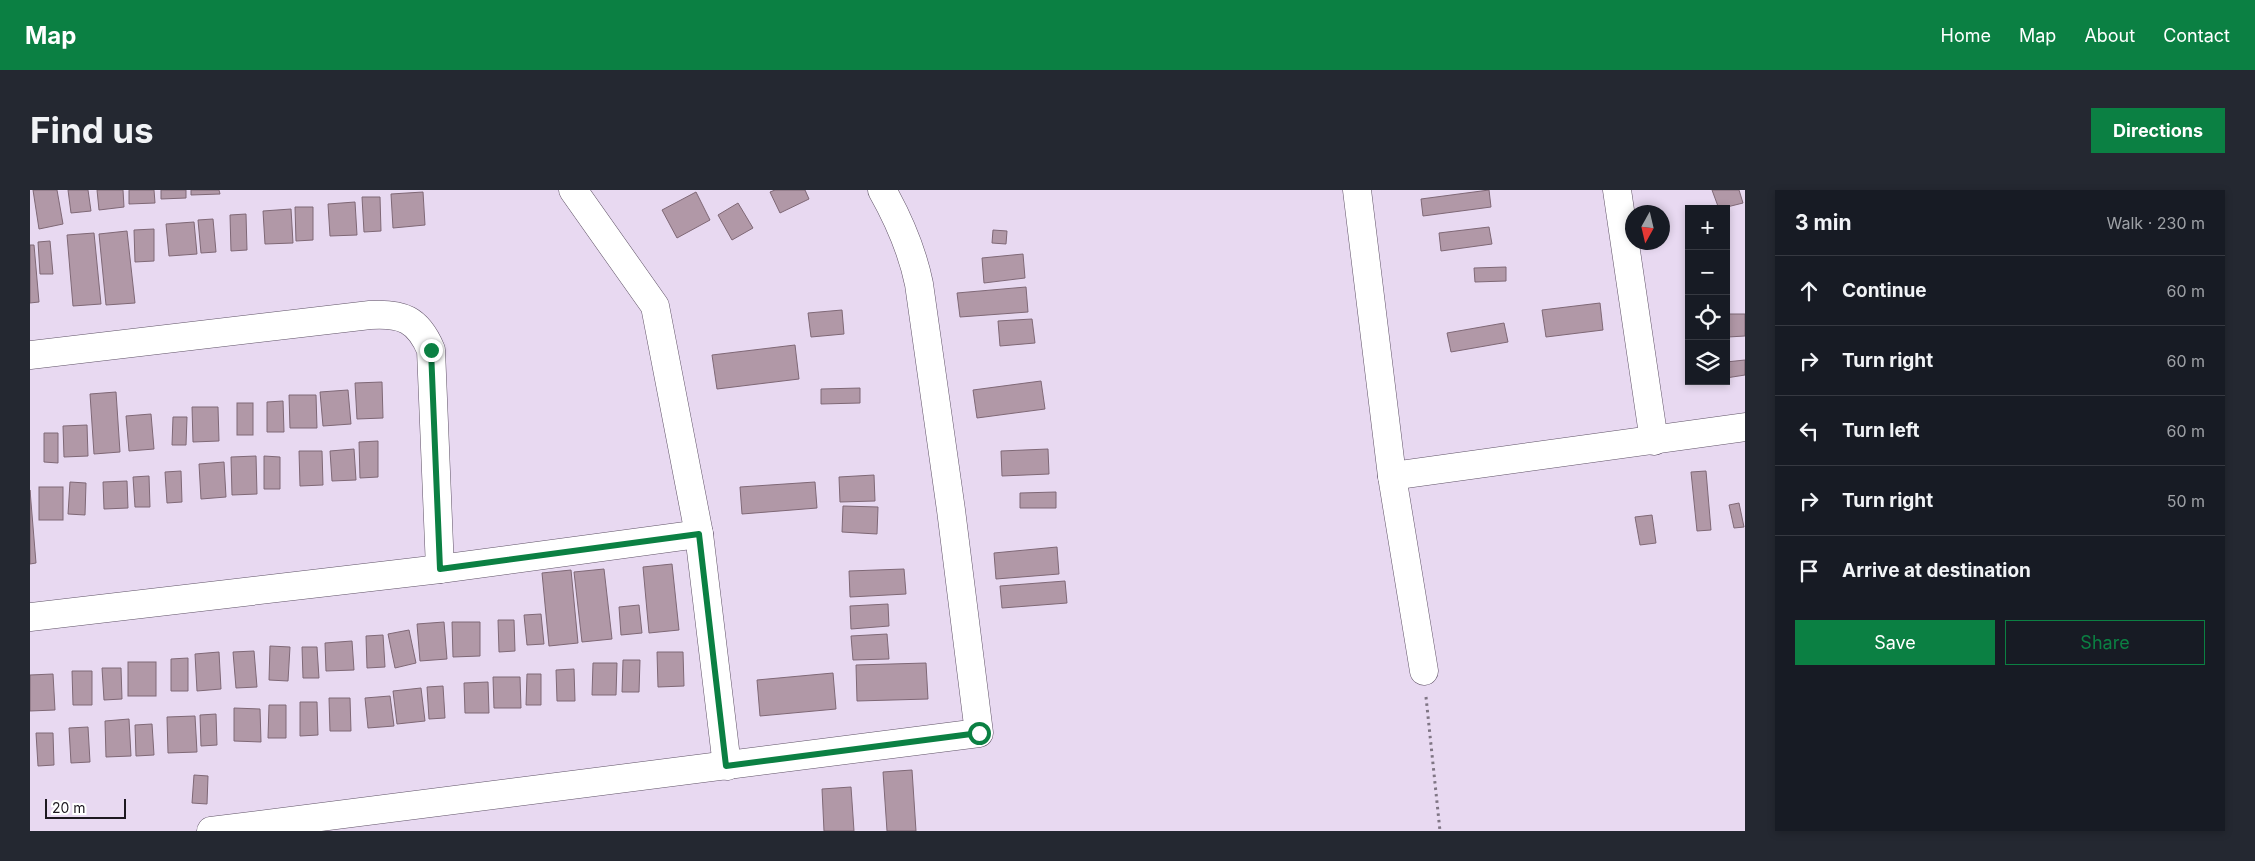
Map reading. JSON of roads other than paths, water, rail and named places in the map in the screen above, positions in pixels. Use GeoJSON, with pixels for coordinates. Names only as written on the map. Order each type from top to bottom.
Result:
{"type":"FeatureCollection","features":[{"type":"Feature","properties":{"kind":"street"},"geometry":{"type":"LineString","coordinates":[[573,190],[655,306],[699,534],[726,766]]}},
{"type":"Feature","properties":{"kind":"street"},"geometry":{"type":"LineString","coordinates":[[216,831],[979,733],[951,510],[919,284],[914,260],[899,221],[882,190]]}},
{"type":"Feature","properties":{"kind":"street"},"geometry":{"type":"LineString","coordinates":[[1357,190],[1392,476],[1424,671]]}},
{"type":"Feature","properties":{"kind":"street"},"geometry":{"type":"LineString","coordinates":[[1618,190],[1654,441]]}},
{"type":"Feature","properties":{"kind":"street"},"geometry":{"type":"LineString","coordinates":[[30,355],[370,315],[388,314],[410,320],[426,337],[431,350],[440,569]]}},
{"type":"Feature","properties":{"kind":"street"},"geometry":{"type":"LineString","coordinates":[[1392,476],[1745,427]]}},
{"type":"Feature","properties":{"kind":"street"},"geometry":{"type":"LineString","coordinates":[[30,617],[440,569],[699,534]]}}]}
